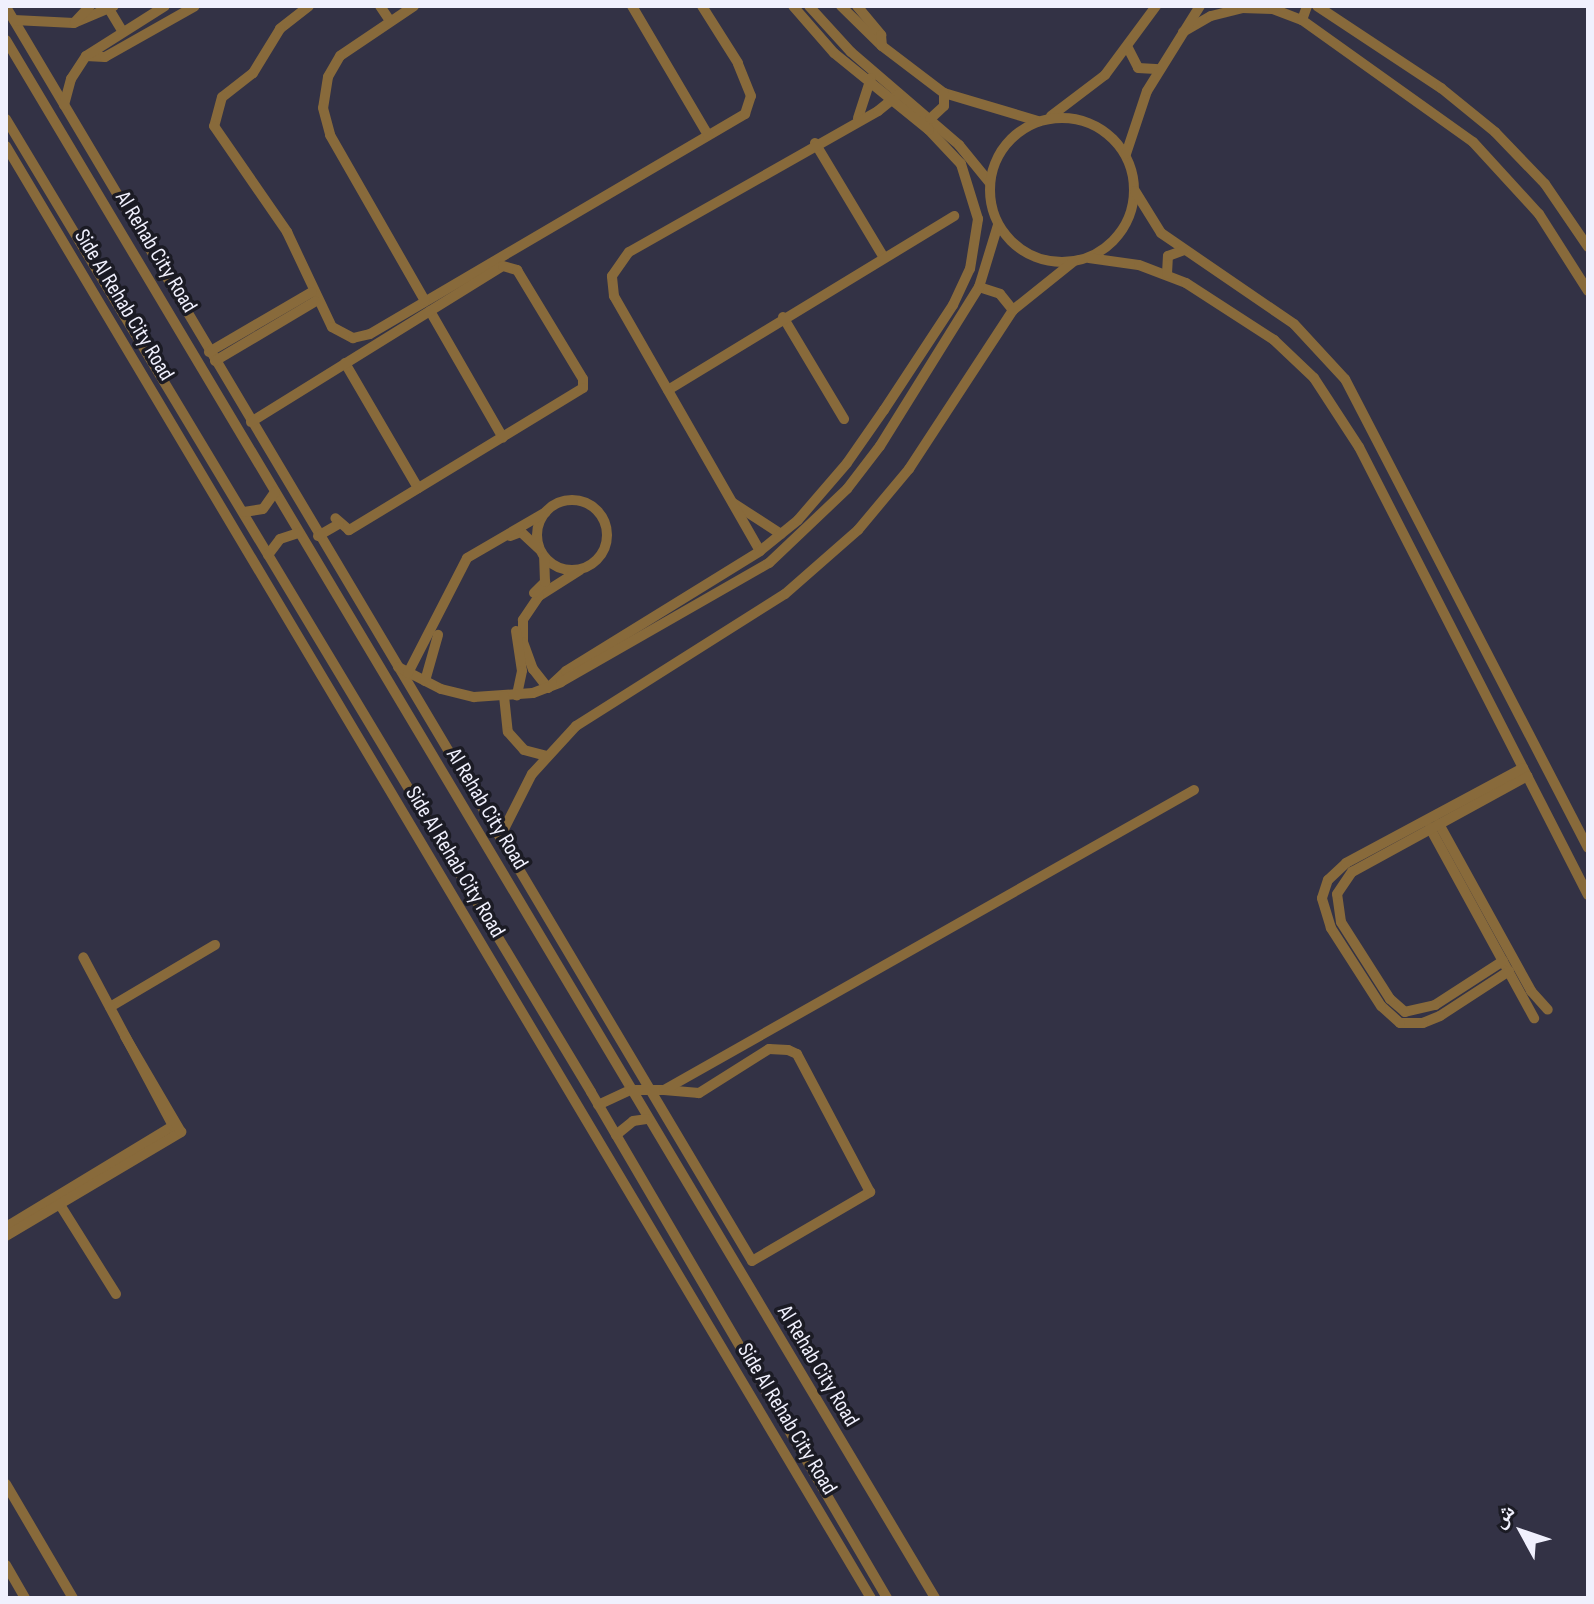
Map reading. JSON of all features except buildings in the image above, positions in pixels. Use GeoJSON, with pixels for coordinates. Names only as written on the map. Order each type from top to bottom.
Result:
{"type":"FeatureCollection","features":[{"type":"Feature","properties":{"kind":"street"},"geometry":{"type":"LineString","coordinates":[[74,23],[90,6]]}},
{"type":"Feature","properties":{"kind":"street"},"geometry":{"type":"LineString","coordinates":[[64,105],[71,79],[86,56],[165,6]]}},
{"type":"Feature","properties":{"kind":"street"},"geometry":{"type":"LineString","coordinates":[[86,56],[105,57],[195,6]]}},
{"type":"Feature","properties":{"kind":"street"},"geometry":{"type":"LineString","coordinates":[[309,6],[280,29],[253,73],[222,97],[213,116],[217,136],[287,232],[314,296],[336,331],[353,338],[370,334],[511,265],[583,379],[580,392],[349,530],[337,521],[318,536]]}},
{"type":"Feature","properties":{"kind":"street"},"geometry":{"type":"LineString","coordinates":[[380,6],[390,21]]}},
{"type":"Feature","properties":{"kind":"street"},"geometry":{"type":"LineString","coordinates":[[414,6],[340,56],[328,77],[323,108],[343,159],[503,438]]}},
{"type":"Feature","properties":{"kind":"street"},"geometry":{"type":"LineString","coordinates":[[632,6],[708,135]]}},
{"type":"Feature","properties":{"kind":"street"},"geometry":{"type":"LineString","coordinates":[[252,424],[427,306],[745,114],[751,96],[727,40],[702,6]]}},
{"type":"Feature","properties":{"kind":"street"},"geometry":{"type":"LineString","coordinates":[[548,688],[566,671],[760,551],[781,534],[847,463],[877,421],[953,305],[977,246],[976,201],[961,164],[895,98],[793,6]]}},
{"type":"Feature","properties":{"kind":"street"},"geometry":{"type":"LineString","coordinates":[[809,6],[871,78]]}},
{"type":"Feature","properties":{"kind":"street"},"geometry":{"type":"LineString","coordinates":[[841,6],[882,46],[944,93],[1038,121]]}},
{"type":"Feature","properties":{"kind":"street"},"geometry":{"type":"LineString","coordinates":[[857,6],[881,35],[882,46]]}},
{"type":"Feature","properties":{"kind":"street"},"geometry":{"type":"LineString","coordinates":[[397,666],[425,681],[474,697],[517,695],[548,688],[728,590],[814,523],[880,446],[979,287],[998,225],[990,183],[998,157],[1014,135],[1050,117],[1093,87],[1128,48],[1156,6]]}},
{"type":"Feature","properties":{"kind":"street"},"geometry":{"type":"LineString","coordinates":[[1200,6],[1141,103],[1126,154],[1135,191],[1152,223],[1182,251],[1276,310],[1333,363],[1448,575],[1588,848]]}},
{"type":"Feature","properties":{"kind":"street"},"geometry":{"type":"LineString","coordinates":[[1302,20],[1307,6]]}},
{"type":"Feature","properties":{"kind":"street"},"geometry":{"type":"LineString","coordinates":[[1317,6],[1441,88],[1495,132],[1545,184],[1588,247]]}},
{"type":"Feature","properties":{"kind":"street"},"geometry":{"type":"LineString","coordinates":[[6,7],[366,617],[501,835],[649,1090],[752,1261],[867,1197],[867,1183],[797,1054],[788,1050],[769,1049],[699,1093],[664,1090],[649,1090],[630,1090],[598,1105]]}},
{"type":"Feature","properties":{"kind":"street"},"geometry":{"type":"LineString","coordinates":[[14,20],[74,23],[111,8],[122,31]]}},
{"type":"Feature","properties":{"kind":"street"},"geometry":{"type":"LineString","coordinates":[[1183,32],[1242,8],[1273,9],[1302,20],[1473,142],[1539,214],[1588,291]]}},
{"type":"Feature","properties":{"kind":"street","name":"Al Rehab City Road"},"geometry":{"type":"LineString","coordinates":[[6,40],[935,1598]]}},
{"type":"Feature","properties":{"kind":"street"},"geometry":{"type":"LineString","coordinates":[[1128,48],[1138,68],[1160,69]]}},
{"type":"Feature","properties":{"kind":"street"},"geometry":{"type":"LineString","coordinates":[[858,118],[871,78]]}},
{"type":"Feature","properties":{"kind":"street"},"geometry":{"type":"LineString","coordinates":[[930,119],[944,106],[944,93]]}},
{"type":"Feature","properties":{"kind":"street"},"geometry":{"type":"LineString","coordinates":[[760,551],[614,296],[612,276],[618,264],[815,143],[895,98]]}},
{"type":"Feature","properties":{"kind":"street"},"geometry":{"type":"LineString","coordinates":[[895,98],[930,119],[990,183]]}},
{"type":"Feature","properties":{"kind":"street"},"geometry":{"type":"LineString","coordinates":[[1050,117],[1095,125],[1126,154]]}},
{"type":"Feature","properties":{"kind":"street"},"geometry":{"type":"LineString","coordinates":[[6,119],[244,512],[419,811],[591,1092],[887,1598]]}},
{"type":"Feature","properties":{"kind":"street"},"geometry":{"type":"LineString","coordinates":[[79,162],[81,134]]}},
{"type":"Feature","properties":{"kind":"street"},"geometry":{"type":"LineString","coordinates":[[815,143],[883,256]]}},
{"type":"Feature","properties":{"kind":"street","name":"Side Al Rehab City Road"},"geometry":{"type":"LineString","coordinates":[[6,146],[871,1598]]}},
{"type":"Feature","properties":{"kind":"street"},"geometry":{"type":"LineString","coordinates":[[998,225],[1030,255],[1073,262],[1089,258],[1113,242],[1129,219],[1135,191]]}},
{"type":"Feature","properties":{"kind":"street"},"geometry":{"type":"LineString","coordinates":[[59,235],[61,209]]}},
{"type":"Feature","properties":{"kind":"street"},"geometry":{"type":"LineString","coordinates":[[668,390],[883,256],[954,216]]}},
{"type":"Feature","properties":{"kind":"street"},"geometry":{"type":"LineString","coordinates":[[1167,274],[1168,256],[1182,251]]}},
{"type":"Feature","properties":{"kind":"street"},"geometry":{"type":"LineString","coordinates":[[1089,258],[1167,274],[1244,318],[1314,378],[1359,447],[1588,895]]}},
{"type":"Feature","properties":{"kind":"street"},"geometry":{"type":"LineString","coordinates":[[501,835],[520,793],[546,756],[583,721],[785,594],[825,562],[909,469],[1013,310],[1073,262]]}},
{"type":"Feature","properties":{"kind":"street"},"geometry":{"type":"LineString","coordinates":[[979,287],[1000,294],[1013,310]]}},
{"type":"Feature","properties":{"kind":"street"},"geometry":{"type":"LineString","coordinates":[[212,356],[234,338],[314,296]]}},
{"type":"Feature","properties":{"kind":"street"},"geometry":{"type":"LineString","coordinates":[[161,301],[195,328]]}},
{"type":"Feature","properties":{"kind":"street"},"geometry":{"type":"LineString","coordinates":[[783,317],[844,419]]}},
{"type":"Feature","properties":{"kind":"street"},"geometry":{"type":"LineString","coordinates":[[139,370],[153,361]]}},
{"type":"Feature","properties":{"kind":"street"},"geometry":{"type":"LineString","coordinates":[[345,363],[418,488]]}},
{"type":"Feature","properties":{"kind":"street"},"geometry":{"type":"LineString","coordinates":[[252,424],[255,457]]}},
{"type":"Feature","properties":{"kind":"street"},"geometry":{"type":"LineString","coordinates":[[211,490],[226,482]]}},
{"type":"Feature","properties":{"kind":"street"},"geometry":{"type":"LineString","coordinates":[[244,512],[263,509],[275,492]]}},
{"type":"Feature","properties":{"kind":"street"},"geometry":{"type":"LineString","coordinates":[[408,673],[467,558],[562,502],[580,501],[603,520],[604,550],[580,570],[539,596],[523,620],[523,642],[533,669],[548,688]]}},
{"type":"Feature","properties":{"kind":"street"},"geometry":{"type":"LineString","coordinates":[[733,503],[781,534]]}},
{"type":"Feature","properties":{"kind":"street"},"geometry":{"type":"LineString","coordinates":[[517,695],[522,671],[517,621],[523,604],[545,582],[538,530],[546,512]]}},
{"type":"Feature","properties":{"kind":"street"},"geometry":{"type":"LineString","coordinates":[[425,681],[429,656],[471,561],[519,532],[560,568],[580,570]]}},
{"type":"Feature","properties":{"kind":"street"},"geometry":{"type":"LineString","coordinates":[[268,555],[280,539],[299,533]]}},
{"type":"Feature","properties":{"kind":"street"},"geometry":{"type":"LineString","coordinates":[[1429,584],[1440,583],[1448,575]]}},
{"type":"Feature","properties":{"kind":"street"},"geometry":{"type":"LineString","coordinates":[[282,609],[294,600]]}},
{"type":"Feature","properties":{"kind":"street"},"geometry":{"type":"LineString","coordinates":[[1445,617],[1463,605]]}},
{"type":"Feature","properties":{"kind":"street"},"geometry":{"type":"LineString","coordinates":[[355,625],[366,617]]}},
{"type":"Feature","properties":{"kind":"street"},"geometry":{"type":"LineString","coordinates":[[504,696],[508,732],[524,750],[546,756]]}},
{"type":"Feature","properties":{"kind":"street"},"geometry":{"type":"LineString","coordinates":[[1506,966],[1435,1005],[1413,1013],[1396,1007],[1324,913],[1328,880],[1378,844],[1525,772]]}},
{"type":"Feature","properties":{"kind":"street"},"geometry":{"type":"LineString","coordinates":[[664,1090],[1194,790]]}},
{"type":"Feature","properties":{"kind":"street"},"geometry":{"type":"LineString","coordinates":[[1365,969],[1338,916],[1341,886],[1352,872],[1485,793]]}},
{"type":"Feature","properties":{"kind":"street"},"geometry":{"type":"LineString","coordinates":[[406,818],[419,811]]}},
{"type":"Feature","properties":{"kind":"street"},"geometry":{"type":"LineString","coordinates":[[1434,826],[1506,966],[1548,1010]]}},
{"type":"Feature","properties":{"kind":"street"},"geometry":{"type":"LineString","coordinates":[[1434,826],[1522,985],[1534,1018]]}},
{"type":"Feature","properties":{"kind":"street"},"geometry":{"type":"LineString","coordinates":[[477,938],[492,929]]}},
{"type":"Feature","properties":{"kind":"street"},"geometry":{"type":"LineString","coordinates":[[543,944],[558,934]]}},
{"type":"Feature","properties":{"kind":"street"},"geometry":{"type":"LineString","coordinates":[[110,1007],[215,945]]}},
{"type":"Feature","properties":{"kind":"street"},"geometry":{"type":"LineString","coordinates":[[6,1236],[172,1128],[156,1090],[83,957]]}},
{"type":"Feature","properties":{"kind":"street"},"geometry":{"type":"LineString","coordinates":[[574,1100],[591,1092]]}},
{"type":"Feature","properties":{"kind":"street"},"geometry":{"type":"LineString","coordinates":[[616,1135],[627,1125],[648,1119]]}},
{"type":"Feature","properties":{"kind":"street"},"geometry":{"type":"LineString","coordinates":[[681,1172],[694,1165]]}},
{"type":"Feature","properties":{"kind":"street"},"geometry":{"type":"LineString","coordinates":[[6,1227],[58,1201]]}},
{"type":"Feature","properties":{"kind":"street"},"geometry":{"type":"LineString","coordinates":[[58,1201],[116,1294]]}},
{"type":"Feature","properties":{"kind":"street"},"geometry":{"type":"LineString","coordinates":[[6,1484],[73,1598]]}},
{"type":"Feature","properties":{"kind":"street"},"geometry":{"type":"LineString","coordinates":[[6,1565],[21,1596]]}}]}
